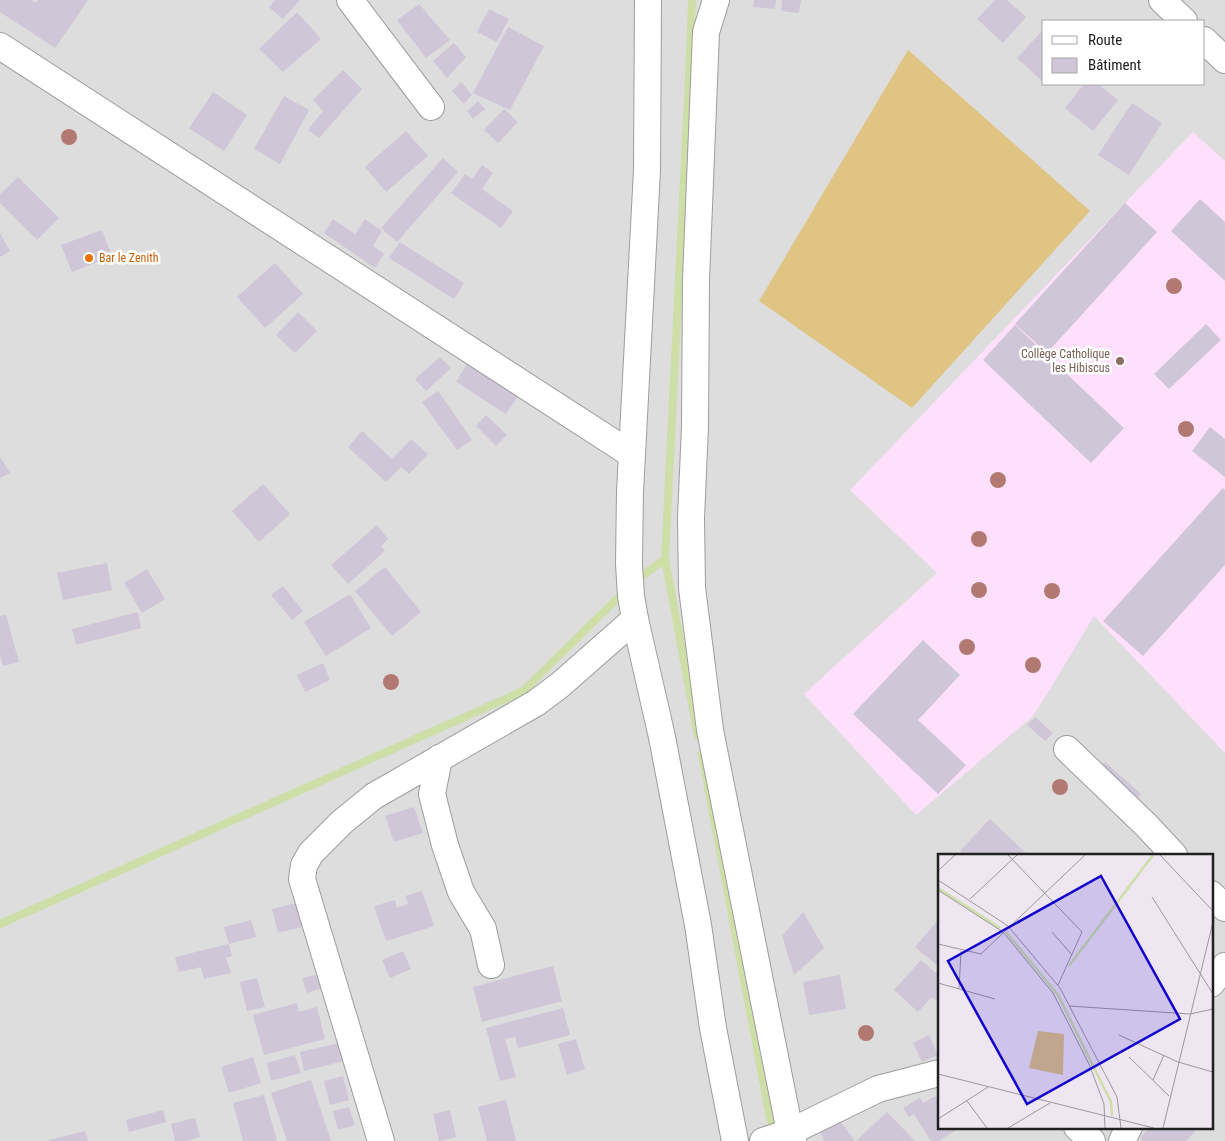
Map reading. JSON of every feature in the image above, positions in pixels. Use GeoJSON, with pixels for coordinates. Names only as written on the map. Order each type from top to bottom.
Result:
{"type":"FeatureCollection","features":[{"type":"Feature","properties":{"kind":"street"},"geometry":{"type":"LineString","coordinates":[[350,0],[430,106]]}},
{"type":"Feature","properties":{"kind":"street"},"geometry":{"type":"LineString","coordinates":[[648,0],[647,170],[631,454],[629,564],[633,608],[662,737],[694,906],[713,1028],[735,1141]]}},
{"type":"Feature","properties":{"kind":"street"},"geometry":{"type":"LineString","coordinates":[[716,0],[706,32],[696,280],[695,426],[691,518],[692,588],[710,730],[791,1137]]}},
{"type":"Feature","properties":{"kind":"street"},"geometry":{"type":"LineString","coordinates":[[1162,0],[1183,20]]}},
{"type":"Feature","properties":{"kind":"street"},"geometry":{"type":"LineString","coordinates":[[1205,41],[1225,60]]}},
{"type":"Feature","properties":{"kind":"street"},"geometry":{"type":"LineString","coordinates":[[0,46],[631,454]]}},
{"type":"Feature","properties":{"kind":"street"},"geometry":{"type":"LineString","coordinates":[[381,1141],[302,878],[304,865],[311,853],[342,822],[374,796],[536,703],[560,685],[633,608]]}},
{"type":"Feature","properties":{"kind":"street"},"geometry":{"type":"LineString","coordinates":[[1067,750],[1147,826],[1173,854]]}},
{"type":"Feature","properties":{"kind":"street"},"geometry":{"type":"LineString","coordinates":[[439,758],[432,794],[444,845],[461,892],[483,930],[491,965]]}},
{"type":"Feature","properties":{"kind":"street"},"geometry":{"type":"LineString","coordinates":[[1212,895],[1225,908]]}},
{"type":"Feature","properties":{"kind":"street"},"geometry":{"type":"LineString","coordinates":[[1212,983],[1225,966]]}},
{"type":"Feature","properties":{"kind":"street"},"geometry":{"type":"LineString","coordinates":[[763,1141],[791,1137],[878,1089],[938,1073]]}},
{"type":"Feature","properties":{"kind":"street"},"geometry":{"type":"LineString","coordinates":[[1078,1128],[1092,1141]]}},
{"type":"Feature","properties":{"kind":"street"},"geometry":{"type":"LineString","coordinates":[[1122,1141],[1128,1128]]}},
{"type":"Feature","properties":{"kind":"shaded area"},"geometry":{"type":"Polygon","coordinates":[[[0,0],[1225,0],[1225,1141],[0,1141],[0,0]]]}},
{"type":"Feature","properties":{"kind":"shaded area"},"geometry":{"type":"Polygon","coordinates":[[[908,50],[1090,211],[912,408],[759,301],[908,50]]]}},
{"type":"Feature","properties":{"kind":"shaded area"},"geometry":{"type":"Polygon","coordinates":[[[1193,132],[1225,161],[1225,753],[1094,616],[1033,716],[916,815],[804,694],[937,573],[850,490],[1193,132]]]}},
{"type":"Feature","properties":{"kind":"building"},"geometry":{"type":"Polygon","coordinates":[[[0,0],[32,0],[36,3],[38,0],[88,0],[55,48],[0,12],[0,0]]]}},
{"type":"Feature","properties":{"kind":"building"},"geometry":{"type":"Polygon","coordinates":[[[275,0],[300,0],[283,19],[269,7],[275,0]]]}},
{"type":"Feature","properties":{"kind":"building"},"geometry":{"type":"Polygon","coordinates":[[[754,0],[776,0],[775,9],[753,7],[754,0]]]}},
{"type":"Feature","properties":{"kind":"building"},"geometry":{"type":"Polygon","coordinates":[[[782,0],[801,0],[799,13],[781,11],[782,0]]]}},
{"type":"Feature","properties":{"kind":"building"},"geometry":{"type":"Polygon","coordinates":[[[995,0],[1007,0],[1026,17],[1003,43],[977,19],[995,0]]]}},
{"type":"Feature","properties":{"kind":"building"},"geometry":{"type":"Polygon","coordinates":[[[419,4],[450,40],[426,58],[397,20],[419,4]]]}},
{"type":"Feature","properties":{"kind":"building"},"geometry":{"type":"Polygon","coordinates":[[[489,9],[509,19],[497,42],[477,32],[489,9]]]}},
{"type":"Feature","properties":{"kind":"building"},"geometry":{"type":"Polygon","coordinates":[[[297,12],[321,39],[283,72],[259,49],[297,12]]]}},
{"type":"Feature","properties":{"kind":"building"},"geometry":{"type":"Polygon","coordinates":[[[508,27],[544,46],[510,110],[473,93],[508,27]]]}},
{"type":"Feature","properties":{"kind":"building"},"geometry":{"type":"Polygon","coordinates":[[[1042,31],[1042,81],[1017,58],[1042,31]]]}},
{"type":"Feature","properties":{"kind":"building"},"geometry":{"type":"Polygon","coordinates":[[[454,43],[466,57],[447,78],[433,61],[454,43]]]}},
{"type":"Feature","properties":{"kind":"building"},"geometry":{"type":"Polygon","coordinates":[[[343,70],[362,89],[319,138],[308,130],[323,111],[313,100],[343,70]]]}},
{"type":"Feature","properties":{"kind":"building"},"geometry":{"type":"Polygon","coordinates":[[[461,82],[472,95],[464,104],[452,91],[461,82]]]}},
{"type":"Feature","properties":{"kind":"building"},"geometry":{"type":"Polygon","coordinates":[[[1083,85],[1099,85],[1118,100],[1093,131],[1065,108],[1083,85]]]}},
{"type":"Feature","properties":{"kind":"building"},"geometry":{"type":"Polygon","coordinates":[[[213,92],[247,115],[224,151],[189,128],[213,92]]]}},
{"type":"Feature","properties":{"kind":"building"},"geometry":{"type":"Polygon","coordinates":[[[284,96],[309,110],[280,164],[254,149],[284,96]]]}},
{"type":"Feature","properties":{"kind":"building"},"geometry":{"type":"Polygon","coordinates":[[[478,101],[485,109],[473,119],[467,111],[478,101]]]}},
{"type":"Feature","properties":{"kind":"building"},"geometry":{"type":"Polygon","coordinates":[[[1132,103],[1162,123],[1129,175],[1098,155],[1132,103]]]}},
{"type":"Feature","properties":{"kind":"building"},"geometry":{"type":"Polygon","coordinates":[[[504,109],[518,122],[498,143],[484,130],[504,109]]]}},
{"type":"Feature","properties":{"kind":"building"},"geometry":{"type":"Polygon","coordinates":[[[406,131],[428,156],[386,192],[365,167],[406,131]]]}},
{"type":"Feature","properties":{"kind":"building"},"geometry":{"type":"Polygon","coordinates":[[[443,158],[458,172],[397,242],[381,228],[443,158]]]}},
{"type":"Feature","properties":{"kind":"building"},"geometry":{"type":"Polygon","coordinates":[[[482,165],[493,173],[482,189],[513,211],[501,228],[451,193],[465,174],[472,179],[482,165]]]}},
{"type":"Feature","properties":{"kind":"building"},"geometry":{"type":"Polygon","coordinates":[[[18,177],[59,218],[37,240],[0,203],[0,194],[18,177]]]}},
{"type":"Feature","properties":{"kind":"building"},"geometry":{"type":"Polygon","coordinates":[[[1200,199],[1225,222],[1225,281],[1171,231],[1200,199]]]}},
{"type":"Feature","properties":{"kind":"building"},"geometry":{"type":"Polygon","coordinates":[[[1125,203],[1157,232],[1047,353],[1015,324],[1125,203]]]}},
{"type":"Feature","properties":{"kind":"building"},"geometry":{"type":"Polygon","coordinates":[[[333,219],[355,234],[365,219],[382,231],[373,246],[384,254],[375,268],[324,233],[333,219]]]}},
{"type":"Feature","properties":{"kind":"building"},"geometry":{"type":"Polygon","coordinates":[[[102,230],[112,256],[72,272],[61,245],[102,230]]]}},
{"type":"Feature","properties":{"kind":"building"},"geometry":{"type":"Polygon","coordinates":[[[0,233],[10,251],[0,257],[0,233]]]}},
{"type":"Feature","properties":{"kind":"building"},"geometry":{"type":"Polygon","coordinates":[[[400,242],[464,283],[454,299],[389,258],[400,242]]]}},
{"type":"Feature","properties":{"kind":"building"},"geometry":{"type":"Polygon","coordinates":[[[275,263],[303,294],[265,328],[237,297],[275,263]]]}},
{"type":"Feature","properties":{"kind":"building"},"geometry":{"type":"Polygon","coordinates":[[[298,312],[317,331],[295,353],[276,335],[298,312]]]}},
{"type":"Feature","properties":{"kind":"building"},"geometry":{"type":"Polygon","coordinates":[[[1206,324],[1221,340],[1169,389],[1154,374],[1206,324]]]}},
{"type":"Feature","properties":{"kind":"building"},"geometry":{"type":"Polygon","coordinates":[[[1015,325],[1124,428],[1091,463],[983,360],[1015,325]]]}},
{"type":"Feature","properties":{"kind":"building"},"geometry":{"type":"Polygon","coordinates":[[[472,356],[523,389],[506,414],[456,382],[472,356]]]}},
{"type":"Feature","properties":{"kind":"building"},"geometry":{"type":"Polygon","coordinates":[[[440,357],[451,368],[426,391],[415,379],[440,357]]]}},
{"type":"Feature","properties":{"kind":"building"},"geometry":{"type":"Polygon","coordinates":[[[438,391],[472,440],[457,450],[422,402],[438,391]]]}},
{"type":"Feature","properties":{"kind":"building"},"geometry":{"type":"Polygon","coordinates":[[[486,415],[507,435],[496,446],[476,426],[486,415]]]}},
{"type":"Feature","properties":{"kind":"building"},"geometry":{"type":"Polygon","coordinates":[[[1210,427],[1225,439],[1225,477],[1192,451],[1210,427]]]}},
{"type":"Feature","properties":{"kind":"building"},"geometry":{"type":"Polygon","coordinates":[[[362,431],[392,459],[411,439],[428,454],[409,474],[401,467],[386,482],[348,447],[362,431]]]}},
{"type":"Feature","properties":{"kind":"building"},"geometry":{"type":"Polygon","coordinates":[[[0,457],[10,473],[0,478],[0,457]]]}},
{"type":"Feature","properties":{"kind":"building"},"geometry":{"type":"Polygon","coordinates":[[[263,484],[290,514],[259,542],[232,511],[263,484]]]}},
{"type":"Feature","properties":{"kind":"building"},"geometry":{"type":"Polygon","coordinates":[[[1223,488],[1225,490],[1225,565],[1143,656],[1103,621],[1223,488]]]}},
{"type":"Feature","properties":{"kind":"building"},"geometry":{"type":"Polygon","coordinates":[[[377,525],[388,539],[381,546],[385,551],[348,584],[331,565],[377,525]]]}},
{"type":"Feature","properties":{"kind":"building"},"geometry":{"type":"Polygon","coordinates":[[[107,563],[112,590],[63,600],[57,573],[107,563]]]}},
{"type":"Feature","properties":{"kind":"building"},"geometry":{"type":"Polygon","coordinates":[[[385,567],[421,612],[392,636],[355,591],[385,567]]]}},
{"type":"Feature","properties":{"kind":"building"},"geometry":{"type":"Polygon","coordinates":[[[147,569],[165,599],[142,613],[124,583],[147,569]]]}},
{"type":"Feature","properties":{"kind":"building"},"geometry":{"type":"Polygon","coordinates":[[[283,586],[303,611],[292,620],[271,595],[283,586]]]}},
{"type":"Feature","properties":{"kind":"building"},"geometry":{"type":"Polygon","coordinates":[[[350,594],[371,628],[326,656],[304,622],[350,594]]]}},
{"type":"Feature","properties":{"kind":"building"},"geometry":{"type":"Polygon","coordinates":[[[138,612],[141,628],[76,645],[72,629],[138,612]]]}},
{"type":"Feature","properties":{"kind":"building"},"geometry":{"type":"Polygon","coordinates":[[[6,615],[19,662],[3,666],[0,654],[0,616],[6,615]]]}},
{"type":"Feature","properties":{"kind":"building"},"geometry":{"type":"Polygon","coordinates":[[[923,640],[960,675],[918,720],[966,765],[938,794],[853,714],[923,640]]]}},
{"type":"Feature","properties":{"kind":"building"},"geometry":{"type":"Polygon","coordinates":[[[323,663],[330,680],[305,692],[297,675],[323,663]]]}},
{"type":"Feature","properties":{"kind":"building"},"geometry":{"type":"Polygon","coordinates":[[[1035,717],[1053,733],[1045,741],[1027,725],[1035,717]]]}},
{"type":"Feature","properties":{"kind":"building"},"geometry":{"type":"Polygon","coordinates":[[[1105,762],[1141,794],[1131,806],[1095,774],[1105,762]]]}},
{"type":"Feature","properties":{"kind":"building"},"geometry":{"type":"Polygon","coordinates":[[[414,807],[423,833],[394,842],[385,816],[414,807]]]}},
{"type":"Feature","properties":{"kind":"building"},"geometry":{"type":"Polygon","coordinates":[[[990,819],[1027,854],[963,854],[960,851],[990,819]]]}},
{"type":"Feature","properties":{"kind":"building"},"geometry":{"type":"Polygon","coordinates":[[[422,891],[434,926],[386,941],[374,906],[395,900],[397,908],[408,904],[405,896],[422,891]]]}},
{"type":"Feature","properties":{"kind":"building"},"geometry":{"type":"Polygon","coordinates":[[[300,902],[306,926],[278,933],[272,909],[300,902]]]}},
{"type":"Feature","properties":{"kind":"building"},"geometry":{"type":"Polygon","coordinates":[[[803,912],[824,948],[794,975],[782,936],[803,912]]]}},
{"type":"Feature","properties":{"kind":"building"},"geometry":{"type":"Polygon","coordinates":[[[251,920],[256,937],[229,944],[224,927],[251,920]]]}},
{"type":"Feature","properties":{"kind":"building"},"geometry":{"type":"Polygon","coordinates":[[[938,920],[938,966],[915,947],[938,920]]]}},
{"type":"Feature","properties":{"kind":"building"},"geometry":{"type":"Polygon","coordinates":[[[229,944],[232,956],[226,958],[231,973],[204,979],[201,967],[179,972],[175,957],[229,944]]]}},
{"type":"Feature","properties":{"kind":"building"},"geometry":{"type":"Polygon","coordinates":[[[403,951],[411,969],[390,978],[382,960],[403,951]]]}},
{"type":"Feature","properties":{"kind":"building"},"geometry":{"type":"Polygon","coordinates":[[[921,960],[938,975],[938,1002],[932,997],[918,1012],[894,990],[921,960]]]}},
{"type":"Feature","properties":{"kind":"building"},"geometry":{"type":"Polygon","coordinates":[[[553,966],[562,1001],[482,1022],[473,987],[553,966]]]}},
{"type":"Feature","properties":{"kind":"building"},"geometry":{"type":"Polygon","coordinates":[[[319,974],[323,988],[307,993],[302,978],[319,974]]]}},
{"type":"Feature","properties":{"kind":"building"},"geometry":{"type":"Polygon","coordinates":[[[840,975],[846,1009],[809,1015],[803,982],[840,975]]]}},
{"type":"Feature","properties":{"kind":"building"},"geometry":{"type":"Polygon","coordinates":[[[257,978],[265,1007],[247,1011],[240,982],[257,978]]]}},
{"type":"Feature","properties":{"kind":"building"},"geometry":{"type":"Polygon","coordinates":[[[297,1003],[299,1012],[317,1007],[325,1039],[264,1055],[253,1015],[297,1003]]]}},
{"type":"Feature","properties":{"kind":"building"},"geometry":{"type":"Polygon","coordinates":[[[563,1008],[570,1035],[518,1048],[515,1037],[505,1039],[516,1077],[500,1081],[486,1028],[563,1008]]]}},
{"type":"Feature","properties":{"kind":"building"},"geometry":{"type":"Polygon","coordinates":[[[929,1035],[938,1055],[922,1062],[913,1043],[929,1035]]]}},
{"type":"Feature","properties":{"kind":"building"},"geometry":{"type":"Polygon","coordinates":[[[576,1039],[585,1069],[567,1075],[558,1044],[576,1039]]]}},
{"type":"Feature","properties":{"kind":"building"},"geometry":{"type":"Polygon","coordinates":[[[343,1042],[348,1060],[304,1071],[300,1052],[343,1042]]]}},
{"type":"Feature","properties":{"kind":"building"},"geometry":{"type":"Polygon","coordinates":[[[295,1055],[301,1073],[271,1081],[267,1063],[295,1055]]]}},
{"type":"Feature","properties":{"kind":"building"},"geometry":{"type":"Polygon","coordinates":[[[253,1057],[261,1083],[229,1093],[221,1067],[253,1057]]]}},
{"type":"Feature","properties":{"kind":"building"},"geometry":{"type":"Polygon","coordinates":[[[343,1076],[349,1100],[330,1105],[324,1081],[343,1076]]]}},
{"type":"Feature","properties":{"kind":"building"},"geometry":{"type":"Polygon","coordinates":[[[311,1080],[331,1141],[287,1141],[271,1093],[311,1080]]]}},
{"type":"Feature","properties":{"kind":"building"},"geometry":{"type":"Polygon","coordinates":[[[264,1095],[277,1141],[243,1141],[233,1103],[264,1095]]]}},
{"type":"Feature","properties":{"kind":"building"},"geometry":{"type":"Polygon","coordinates":[[[935,1096],[938,1100],[938,1128],[955,1128],[956,1130],[939,1141],[931,1141],[914,1114],[909,1117],[903,1108],[920,1098],[923,1103],[935,1096]]]}},
{"type":"Feature","properties":{"kind":"building"},"geometry":{"type":"Polygon","coordinates":[[[506,1100],[516,1141],[487,1141],[478,1107],[506,1100]]]}},
{"type":"Feature","properties":{"kind":"building"},"geometry":{"type":"Polygon","coordinates":[[[349,1107],[355,1125],[338,1130],[333,1111],[349,1107]]]}},
{"type":"Feature","properties":{"kind":"building"},"geometry":{"type":"Polygon","coordinates":[[[163,1110],[166,1122],[129,1132],[126,1120],[163,1110]]]}},
{"type":"Feature","properties":{"kind":"building"},"geometry":{"type":"Polygon","coordinates":[[[450,1110],[456,1137],[439,1141],[433,1114],[450,1110]]]}},
{"type":"Feature","properties":{"kind":"building"},"geometry":{"type":"Polygon","coordinates":[[[887,1112],[915,1141],[856,1141],[887,1112]]]}},
{"type":"Feature","properties":{"kind":"building"},"geometry":{"type":"Polygon","coordinates":[[[195,1118],[200,1137],[186,1141],[175,1141],[171,1124],[195,1118]]]}},
{"type":"Feature","properties":{"kind":"building"},"geometry":{"type":"Polygon","coordinates":[[[838,1118],[855,1141],[824,1141],[820,1131],[838,1118]]]}},
{"type":"Feature","properties":{"kind":"building"},"geometry":{"type":"Polygon","coordinates":[[[1149,1128],[1198,1128],[1186,1141],[1143,1141],[1140,1138],[1149,1128]]]}},
{"type":"Feature","properties":{"kind":"building"},"geometry":{"type":"Polygon","coordinates":[[[85,1131],[88,1141],[49,1141],[49,1140],[85,1131]]]}},
{"type":"Feature","properties":{"kind":"waterway"},"geometry":{"type":"LineString","coordinates":[[692,0],[665,559],[698,736]]}},
{"type":"Feature","properties":{"kind":"waterway"},"geometry":{"type":"LineString","coordinates":[[635,581],[665,559]]}},
{"type":"Feature","properties":{"kind":"waterway"},"geometry":{"type":"LineString","coordinates":[[0,924],[523,691],[625,591]]}},
{"type":"Feature","properties":{"kind":"waterway"},"geometry":{"type":"LineString","coordinates":[[702,754],[770,1118],[776,1132]]}},
{"type":"Feature","properties":{"kind":"place","name":"Bar le Zenith"},"geometry":{"type":"Point","coordinates":[89,258]}},
{"type":"Feature","properties":{"kind":"place","name":"Collège Catholique les Hibiscus"},"geometry":{"type":"Point","coordinates":[1120,361]}}]}
